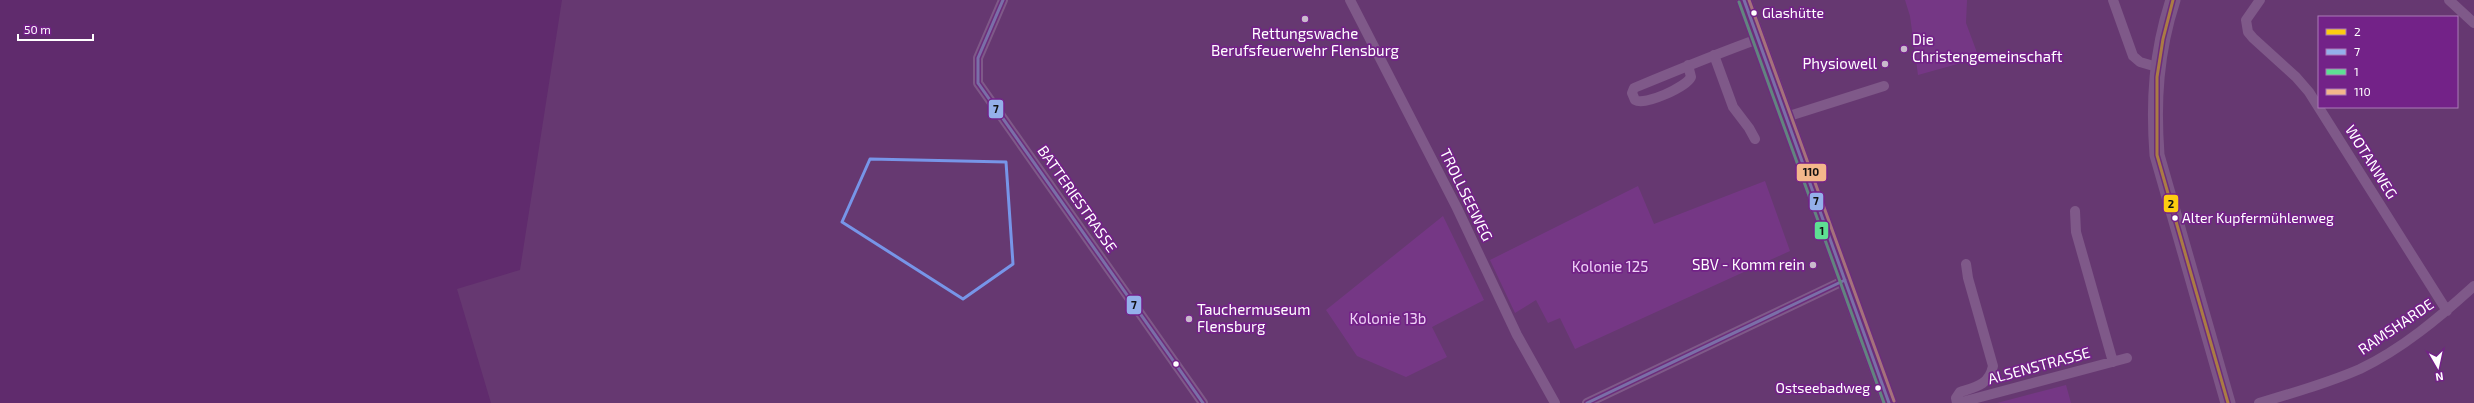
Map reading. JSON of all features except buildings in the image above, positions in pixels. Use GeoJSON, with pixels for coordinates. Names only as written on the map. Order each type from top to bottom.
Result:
{"type":"FeatureCollection","features":[{"type":"Feature","properties":{"kind":"main road"},"geometry":{"type":"LineString","coordinates":[[1744,0],[1889,403]]}},
{"type":"Feature","properties":{"kind":"main road"},"geometry":{"type":"LineString","coordinates":[[2173,0],[2164,27],[2157,67],[2154,118],[2157,155],[2228,403]]}},
{"type":"Feature","properties":{"kind":"street","name":"BATTERIESTRASSE"},"geometry":{"type":"LineString","coordinates":[[1004,0],[978,58],[978,83],[1203,403]]}},
{"type":"Feature","properties":{"kind":"street","name":"TROLLSEEWEG"},"geometry":{"type":"LineString","coordinates":[[1350,0],[1457,208],[1517,336],[1555,403]]}},
{"type":"Feature","properties":{"kind":"street"},"geometry":{"type":"LineString","coordinates":[[2113,0],[2133,56],[2140,62],[2157,67]]}},
{"type":"Feature","properties":{"kind":"street","name":"WOTANWEG"},"geometry":{"type":"LineString","coordinates":[[2260,0],[2246,20],[2248,32],[2296,76],[2318,106]]}},
{"type":"Feature","properties":{"kind":"street"},"geometry":{"type":"LineString","coordinates":[[2449,0],[2474,23]]}},
{"type":"Feature","properties":{"kind":"street"},"geometry":{"type":"LineString","coordinates":[[1688,65],[1691,77],[1684,86],[1644,102],[1635,100],[1632,93],[1634,88],[1688,65],[1758,39]]}},
{"type":"Feature","properties":{"kind":"street"},"geometry":{"type":"LineString","coordinates":[[1714,55],[1733,107],[1749,128],[1754,139]]}},
{"type":"Feature","properties":{"kind":"street"},"geometry":{"type":"LineString","coordinates":[[1786,117],[1884,86]]}},
{"type":"Feature","properties":{"kind":"street","name":"WOTANWEG"},"geometry":{"type":"LineString","coordinates":[[2319,108],[2447,311]]}},
{"type":"Feature","properties":{"kind":"street"},"geometry":{"type":"LineString","coordinates":[[2075,211],[2076,232],[2113,362]]}},
{"type":"Feature","properties":{"kind":"street","name":"ALSENSTRASSE"},"geometry":{"type":"LineString","coordinates":[[1966,264],[1968,278],[1993,366],[1988,380],[1978,387],[1960,392],[1956,398],[1957,403],[2127,358]]}},
{"type":"Feature","properties":{"kind":"street"},"geometry":{"type":"LineString","coordinates":[[1587,403],[1845,280]]}},
{"type":"Feature","properties":{"kind":"street","name":"RAMSHARDE"},"geometry":{"type":"LineString","coordinates":[[2259,403],[2326,383],[2361,368],[2386,355],[2447,311],[2474,286]]}},
{"type":"Feature","properties":{"kind":"highlighted area"},"geometry":{"type":"Polygon","coordinates":[[[870,159],[1006,162],[1013,264],[963,299],[842,222],[870,159]]]}},
{"type":"Feature","properties":{"kind":"green space"},"geometry":{"type":"Polygon","coordinates":[[[1905,0],[1967,0],[1966,23],[1979,58],[1918,75],[1910,16],[1905,0]]]}},
{"type":"Feature","properties":{"kind":"green space","name":"Kolonie 125"},"geometry":{"type":"Polygon","coordinates":[[[1765,181],[1790,251],[1575,349],[1560,318],[1548,323],[1536,300],[1515,313],[1490,260],[1638,186],[1654,224],[1765,181]]]}},
{"type":"Feature","properties":{"kind":"green space","name":"Kolonie 13b"},"geometry":{"type":"Polygon","coordinates":[[[1443,216],[1484,300],[1432,327],[1447,357],[1406,377],[1357,356],[1326,310],[1443,216]]]}},
{"type":"Feature","properties":{"kind":"green space"},"geometry":{"type":"Polygon","coordinates":[[[2066,385],[2071,403],[1997,403],[2066,385]]]}},
{"type":"Feature","properties":{"kind":"shaded area"},"geometry":{"type":"Polygon","coordinates":[[[0,0],[562,0],[520,270],[457,289],[491,403],[0,403],[0,0]]]}},
{"type":"Feature","properties":{"kind":"transit line","name":"7"},"geometry":{"type":"LineString","coordinates":[[1003,0],[978,58],[978,83],[1203,403]]}},
{"type":"Feature","properties":{"kind":"transit line","name":"7"},"geometry":{"type":"LineString","coordinates":[[1744,0],[1889,403]]}},
{"type":"Feature","properties":{"kind":"transit line","name":"110"},"geometry":{"type":"LineString","coordinates":[[1749,0],[1894,401]]}},
{"type":"Feature","properties":{"kind":"transit line","name":"2"},"geometry":{"type":"LineString","coordinates":[[2173,0],[2163,39],[2157,77],[2157,155],[2228,403]]}},
{"type":"Feature","properties":{"kind":"transit line","name":"1"},"geometry":{"type":"LineString","coordinates":[[1739,2],[1884,403]]}},
{"type":"Feature","properties":{"kind":"transit line","name":"7"},"geometry":{"type":"LineString","coordinates":[[1587,403],[1845,280]]}},
{"type":"Feature","properties":{"kind":"place","name":"Glashütte"},"geometry":{"type":"Point","coordinates":[1754,13]}},
{"type":"Feature","properties":{"kind":"place","name":"Rettungswache Berufsfeuerwehr Flensburg"},"geometry":{"type":"Point","coordinates":[1305,19]}},
{"type":"Feature","properties":{"kind":"place","name":"Die Christengemeinschaft"},"geometry":{"type":"Point","coordinates":[1904,49]}},
{"type":"Feature","properties":{"kind":"place","name":"Physiowell"},"geometry":{"type":"Point","coordinates":[1885,64]}},
{"type":"Feature","properties":{"kind":"place","name":"Alter Kupfermühlenweg"},"geometry":{"type":"Point","coordinates":[2175,218]}},
{"type":"Feature","properties":{"kind":"place","name":"SBV - Komm rein"},"geometry":{"type":"Point","coordinates":[1813,265]}},
{"type":"Feature","properties":{"kind":"place","name":"Tauchermuseum Flensburg"},"geometry":{"type":"Point","coordinates":[1189,319]}},
{"type":"Feature","properties":{"kind":"place","name":"Ostseebadweg"},"geometry":{"type":"Point","coordinates":[1878,388]}}]}
